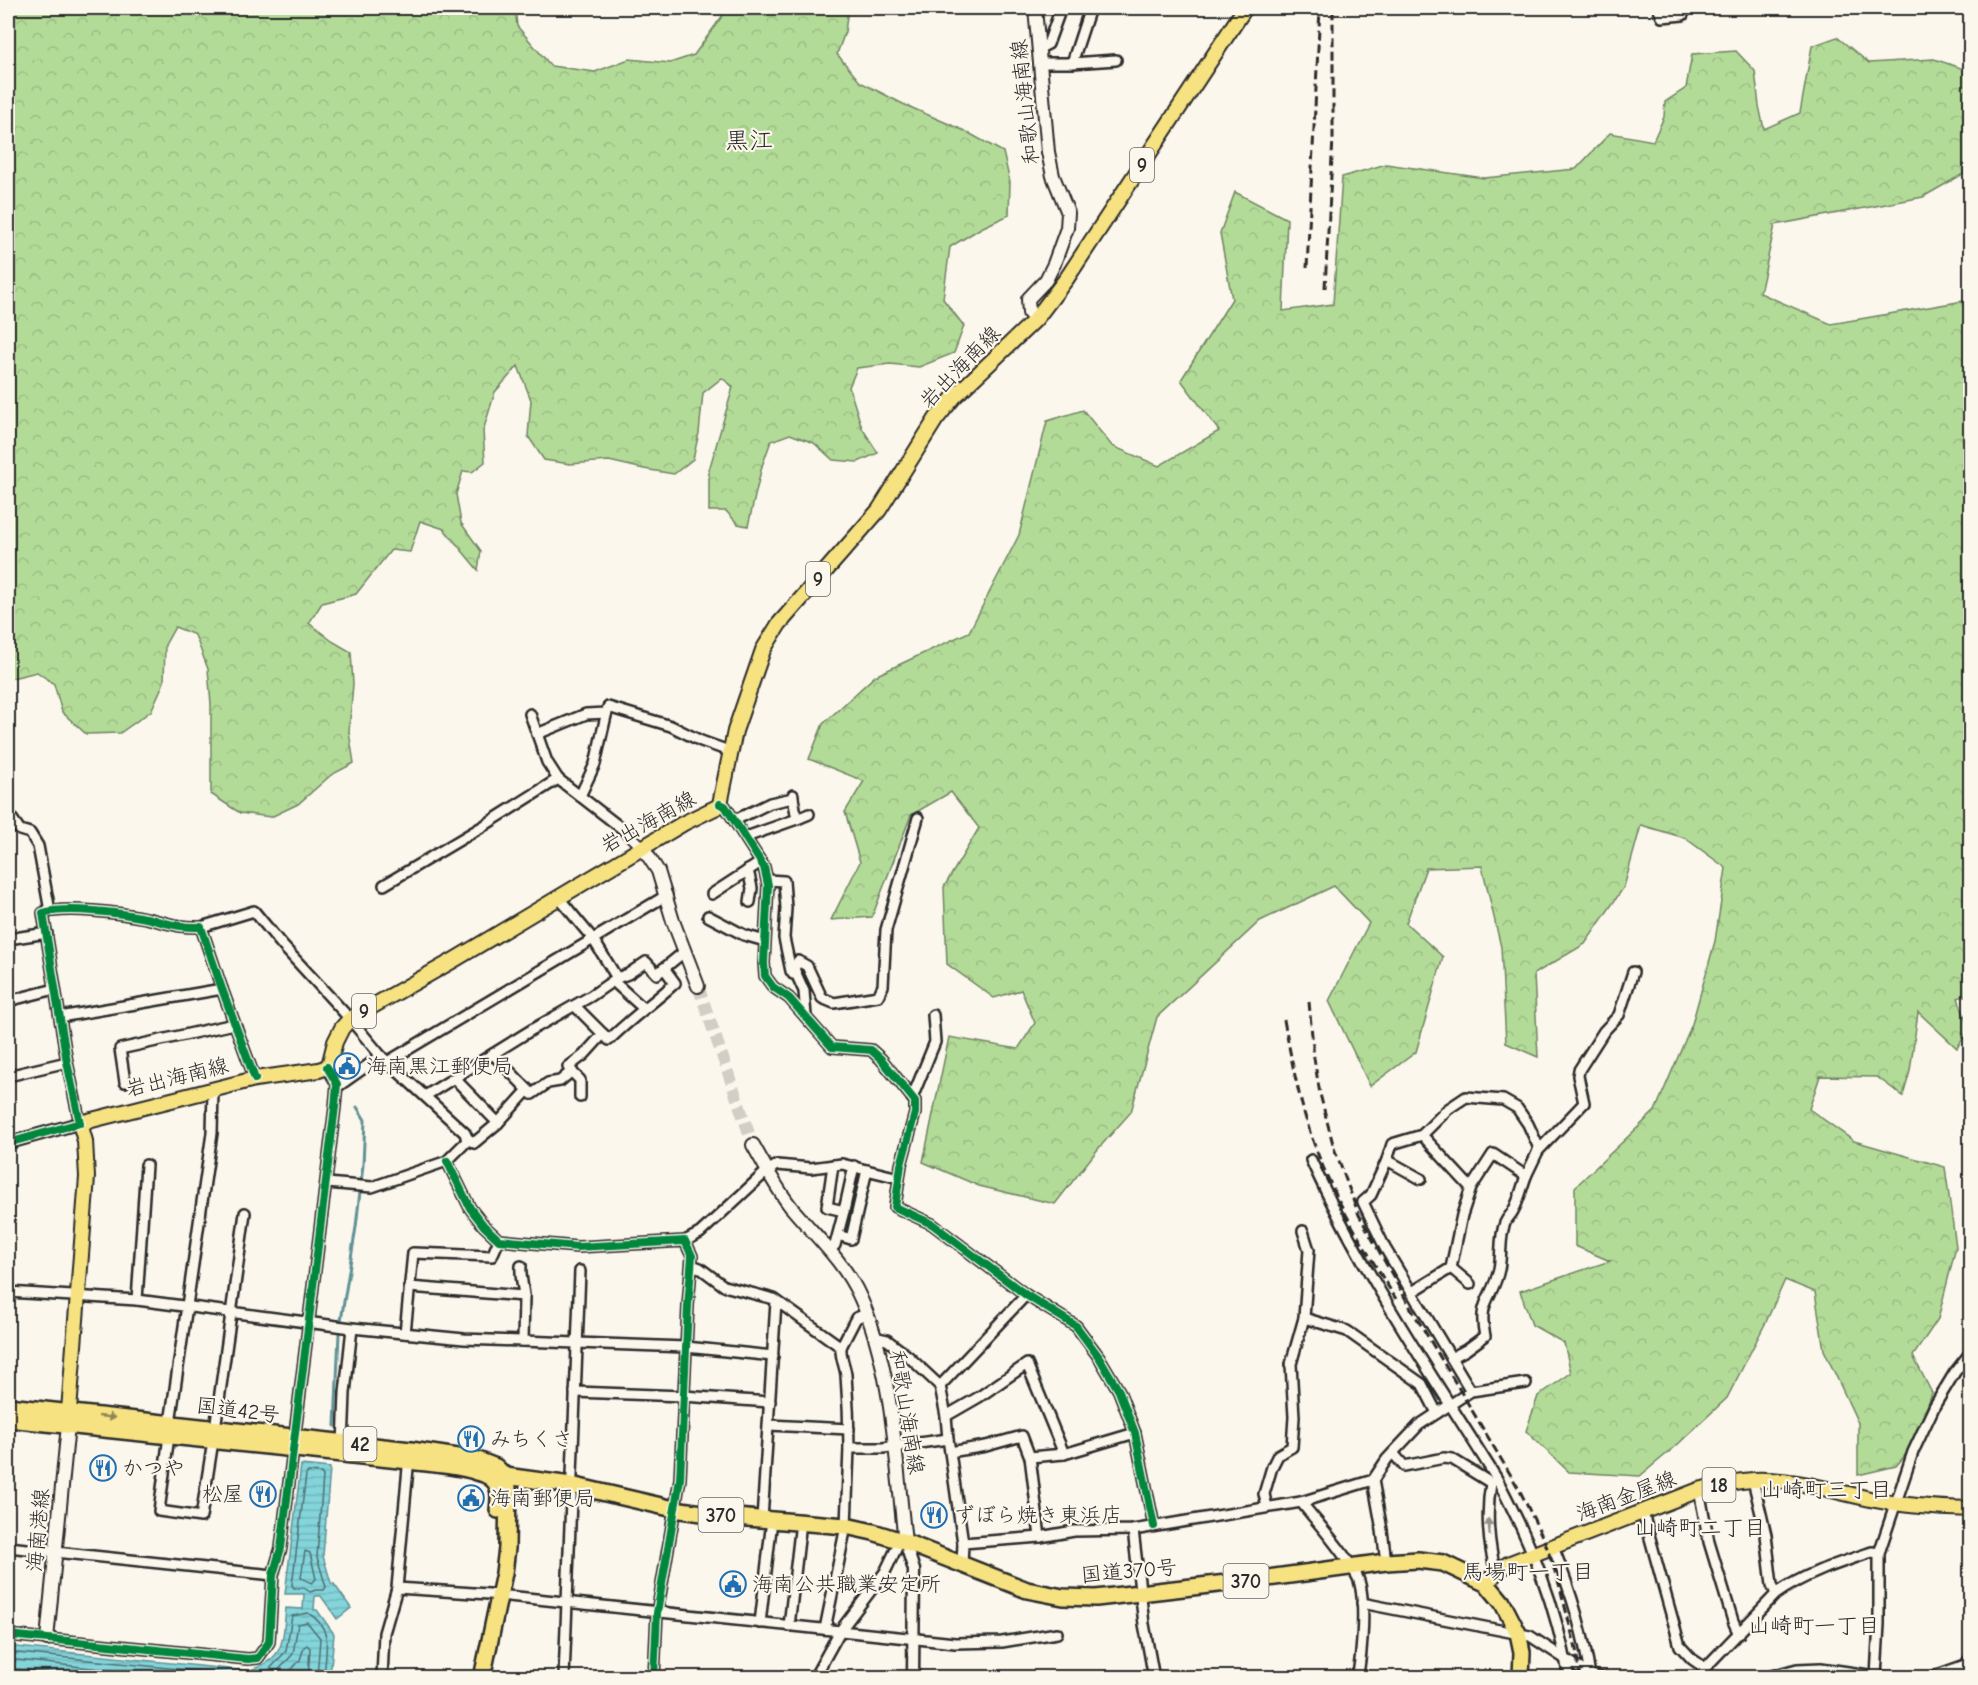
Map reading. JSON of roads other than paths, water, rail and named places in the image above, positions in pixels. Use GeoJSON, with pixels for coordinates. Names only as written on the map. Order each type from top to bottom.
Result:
{"type":"FeatureCollection","features":[{"type":"Feature","properties":{"kind":"highway","name":"国道42号"},"geometry":{"type":"LineString","coordinates":[[8,1406],[69,1419]]}},
{"type":"Feature","properties":{"kind":"highway","name":"国道42号"},"geometry":{"type":"LineString","coordinates":[[8,1419],[69,1419],[170,1429],[410,1456],[477,1466],[497,1485],[499,1496],[494,1595],[482,1677]]}},
{"type":"Feature","properties":{"kind":"highway","name":"国道370号"},"geometry":{"type":"LineString","coordinates":[[477,1466],[497,1464],[537,1479]]}},
{"type":"Feature","properties":{"kind":"highway","name":"国道370号"},"geometry":{"type":"LineString","coordinates":[[477,1466],[504,1475],[571,1485],[674,1509],[846,1526],[873,1532],[903,1541],[1027,1590],[1063,1597],[1096,1598],[1386,1562],[1418,1560],[1443,1563],[1461,1571],[1492,1578],[1518,1633],[1522,1652],[1521,1677]]}},
{"type":"Feature","properties":{"kind":"highway","name":"国道42号"},"geometry":{"type":"LineString","coordinates":[[473,1677],[494,1595],[506,1560],[508,1487],[504,1475]]}},
{"type":"Feature","properties":{"kind":"highway"},"geometry":{"type":"LineString","coordinates":[[508,1504],[514,1484],[522,1480],[537,1479]]}},
{"type":"Feature","properties":{"kind":"main road","name":"和歌山海南線"},"geometry":{"type":"LineString","coordinates":[[1035,8],[1048,152],[1053,176],[1068,213],[1067,228],[1054,264],[1046,280],[1028,298],[1029,312],[1035,320]]}},
{"type":"Feature","properties":{"kind":"main road","name":"岩出海南線"},"geometry":{"type":"LineString","coordinates":[[80,1124],[255,1079],[327,1067],[335,1042],[350,1019],[684,823],[717,807],[720,804],[729,751],[763,650],[779,624],[879,510],[936,419],[954,397],[1035,320],[1067,278],[1245,8]]}},
{"type":"Feature","properties":{"kind":"main road"},"geometry":{"type":"LineString","coordinates":[[643,848],[658,871],[673,921],[698,986]]}},
{"type":"Feature","properties":{"kind":"main road"},"geometry":{"type":"LineString","coordinates":[[69,1419],[87,1161],[80,1124]]}},
{"type":"Feature","properties":{"kind":"main road","name":"和歌山海南線"},"geometry":{"type":"LineString","coordinates":[[753,1145],[791,1207],[837,1258],[860,1296],[885,1377],[903,1541]]}},
{"type":"Feature","properties":{"kind":"main road","name":"海南港線"},"geometry":{"type":"LineString","coordinates":[[47,1639],[69,1419]]}},
{"type":"Feature","properties":{"kind":"main road","name":"海南金屋線"},"geometry":{"type":"LineString","coordinates":[[1492,1578],[1508,1564],[1699,1490],[1728,1483],[1753,1480],[1779,1481],[1896,1504],[1971,1509]]}},
{"type":"Feature","properties":{"kind":"street"},"geometry":{"type":"LineString","coordinates":[[1038,49],[1048,44],[1061,8]]}},
{"type":"Feature","properties":{"kind":"street"},"geometry":{"type":"LineString","coordinates":[[1072,63],[1090,8]]}},
{"type":"Feature","properties":{"kind":"street"},"geometry":{"type":"LineString","coordinates":[[1658,8],[1662,17],[1683,15]]}},
{"type":"Feature","properties":{"kind":"street"},"geometry":{"type":"LineString","coordinates":[[1040,63],[1116,60]]}},
{"type":"Feature","properties":{"kind":"street"},"geometry":{"type":"LineString","coordinates":[[580,796],[595,764],[608,707],[672,726],[701,741],[729,751]]}},
{"type":"Feature","properties":{"kind":"street"},"geometry":{"type":"LineString","coordinates":[[537,734],[586,714],[607,713]]}},
{"type":"Feature","properties":{"kind":"street"},"geometry":{"type":"LineString","coordinates":[[530,714],[547,762],[558,778],[643,848]]}},
{"type":"Feature","properties":{"kind":"street"},"geometry":{"type":"LineString","coordinates":[[384,885],[558,778]]}},
{"type":"Feature","properties":{"kind":"street"},"geometry":{"type":"LineString","coordinates":[[735,820],[770,803],[793,796],[797,819]]}},
{"type":"Feature","properties":{"kind":"street"},"geometry":{"type":"LineString","coordinates":[[720,804],[725,806],[746,837],[761,862],[767,880],[765,976],[773,987],[789,998],[832,1047],[871,1050],[882,1059],[915,1101],[915,1113],[900,1165],[895,1207],[932,1224],[1026,1295],[1076,1326],[1099,1357],[1119,1391],[1135,1433],[1154,1526]]}},
{"type":"Feature","properties":{"kind":"street"},"geometry":{"type":"LineString","coordinates":[[8,813],[20,830],[30,833],[38,846],[50,911]]}},
{"type":"Feature","properties":{"kind":"street"},"geometry":{"type":"LineString","coordinates":[[746,837],[809,814]]}},
{"type":"Feature","properties":{"kind":"street"},"geometry":{"type":"LineString","coordinates":[[806,1017],[804,991],[794,969],[798,961],[807,966],[822,998],[834,1003],[878,996],[883,986],[886,930],[918,818]]}},
{"type":"Feature","properties":{"kind":"street"},"geometry":{"type":"LineString","coordinates":[[712,894],[761,862]]}},
{"type":"Feature","properties":{"kind":"street"},"geometry":{"type":"LineString","coordinates":[[748,870],[752,888],[750,902]]}},
{"type":"Feature","properties":{"kind":"street"},"geometry":{"type":"LineString","coordinates":[[767,880],[784,881],[786,908],[784,938],[790,971],[799,979]]}},
{"type":"Feature","properties":{"kind":"street"},"geometry":{"type":"LineString","coordinates":[[337,1087],[667,895]]}},
{"type":"Feature","properties":{"kind":"street"},"geometry":{"type":"LineString","coordinates":[[559,898],[593,939],[615,979],[643,1008]]}},
{"type":"Feature","properties":{"kind":"street"},"geometry":{"type":"LineString","coordinates":[[8,1143],[80,1124],[67,1062],[43,913],[70,909],[146,918],[184,928],[201,927],[254,911],[384,1059],[465,1133],[468,1140],[447,1161],[372,1187],[327,1183]]}},
{"type":"Feature","properties":{"kind":"street"},"geometry":{"type":"LineString","coordinates":[[708,916],[744,935],[765,941]]}},
{"type":"Feature","properties":{"kind":"street"},"geometry":{"type":"LineString","coordinates":[[201,927],[255,1079]]}},
{"type":"Feature","properties":{"kind":"street"},"geometry":{"type":"LineString","coordinates":[[8,939],[46,933]]}},
{"type":"Feature","properties":{"kind":"street"},"geometry":{"type":"LineString","coordinates":[[425,1096],[575,1006],[615,979],[628,974],[646,962],[657,974],[684,952]]}},
{"type":"Feature","properties":{"kind":"street"},"geometry":{"type":"LineString","coordinates":[[575,1006],[609,1040],[643,1008],[655,1002],[675,983],[664,968]]}},
{"type":"Feature","properties":{"kind":"street"},"geometry":{"type":"LineString","coordinates":[[1451,1358],[1485,1336],[1481,1321],[1483,1306],[1499,1269],[1500,1246],[1505,1222],[1514,1210],[1538,1151],[1584,1103],[1579,1070],[1604,1031],[1619,1015],[1633,972]]}},
{"type":"Feature","properties":{"kind":"street"},"geometry":{"type":"LineString","coordinates":[[8,1001],[55,989]]}},
{"type":"Feature","properties":{"kind":"street"},"geometry":{"type":"LineString","coordinates":[[60,1017],[222,989]]}},
{"type":"Feature","properties":{"kind":"street"},"geometry":{"type":"LineString","coordinates":[[912,1098],[935,1042],[933,1015]]}},
{"type":"Feature","properties":{"kind":"street"},"geometry":{"type":"LineString","coordinates":[[125,1082],[120,1049],[234,1024]]}},
{"type":"Feature","properties":{"kind":"street"},"geometry":{"type":"LineString","coordinates":[[493,1054],[532,1094],[548,1083],[560,1081],[603,1035]]}},
{"type":"Feature","properties":{"kind":"street"},"geometry":{"type":"LineString","coordinates":[[8,1076],[67,1062]]}},
{"type":"Feature","properties":{"kind":"street"},"geometry":{"type":"LineString","coordinates":[[8,1635],[248,1659],[258,1658],[269,1642],[273,1575],[280,1548],[327,1183],[337,1087],[327,1067]]}},
{"type":"Feature","properties":{"kind":"street"},"geometry":{"type":"LineString","coordinates":[[569,1069],[580,1080],[580,1097]]}},
{"type":"Feature","properties":{"kind":"street"},"geometry":{"type":"LineString","coordinates":[[454,1078],[498,1123]]}},
{"type":"Feature","properties":{"kind":"street"},"geometry":{"type":"LineString","coordinates":[[213,1090],[212,1133],[186,1305],[159,1511],[201,1517],[245,1213]]}},
{"type":"Feature","properties":{"kind":"street"},"geometry":{"type":"LineString","coordinates":[[466,1137],[474,1143],[498,1123],[528,1090]]}},
{"type":"Feature","properties":{"kind":"street"},"geometry":{"type":"LineString","coordinates":[[1471,1391],[1385,1248],[1363,1203],[1371,1194],[1387,1161],[1392,1144],[1422,1135],[1448,1108],[1466,1097],[1503,1100],[1517,1108],[1528,1124],[1538,1151]]}},
{"type":"Feature","properties":{"kind":"street"},"geometry":{"type":"LineString","coordinates":[[1422,1135],[1471,1188]]}},
{"type":"Feature","properties":{"kind":"street"},"geometry":{"type":"LineString","coordinates":[[1412,1292],[1451,1268],[1462,1215],[1471,1188],[1493,1154],[1526,1176]]}},
{"type":"Feature","properties":{"kind":"street"},"geometry":{"type":"LineString","coordinates":[[1311,1160],[1330,1203],[1450,1404],[1534,1554],[1550,1597],[1569,1677]]}},
{"type":"Feature","properties":{"kind":"street"},"geometry":{"type":"LineString","coordinates":[[447,1161],[470,1208],[499,1240],[579,1247],[685,1240],[700,1233],[767,1170],[777,1165],[811,1168],[833,1165],[854,1166],[899,1178]]}},
{"type":"Feature","properties":{"kind":"street"},"geometry":{"type":"LineString","coordinates":[[1387,1161],[1421,1179]]}},
{"type":"Feature","properties":{"kind":"street"},"geometry":{"type":"LineString","coordinates":[[137,1300],[146,1164]]}},
{"type":"Feature","properties":{"kind":"street"},"geometry":{"type":"LineString","coordinates":[[833,1165],[827,1207],[844,1211]]}},
{"type":"Feature","properties":{"kind":"street"},"geometry":{"type":"LineString","coordinates":[[830,1250],[835,1245],[838,1235],[854,1166]]}},
{"type":"Feature","properties":{"kind":"street"},"geometry":{"type":"LineString","coordinates":[[838,1235],[851,1239],[867,1170]]}},
{"type":"Feature","properties":{"kind":"street"},"geometry":{"type":"LineString","coordinates":[[1268,1507],[1264,1494],[1272,1467],[1278,1455],[1292,1447],[1294,1418],[1292,1364],[1304,1318],[1309,1250],[1303,1231]]}},
{"type":"Feature","properties":{"kind":"street"},"geometry":{"type":"LineString","coordinates":[[405,1333],[412,1253],[492,1256],[499,1240]]}},
{"type":"Feature","properties":{"kind":"street"},"geometry":{"type":"LineString","coordinates":[[654,1677],[657,1613],[680,1479],[692,1265],[692,1256],[685,1240]]}},
{"type":"Feature","properties":{"kind":"street"},"geometry":{"type":"LineString","coordinates":[[692,1265],[700,1268],[724,1286],[774,1299],[841,1347]]}},
{"type":"Feature","properties":{"kind":"street"},"geometry":{"type":"LineString","coordinates":[[520,1266],[524,1296],[523,1341]]}},
{"type":"Feature","properties":{"kind":"street"},"geometry":{"type":"LineString","coordinates":[[1451,1268],[1470,1284]]}},
{"type":"Feature","properties":{"kind":"street"},"geometry":{"type":"LineString","coordinates":[[564,1677],[580,1271]]}},
{"type":"Feature","properties":{"kind":"street"},"geometry":{"type":"LineString","coordinates":[[410,1287],[524,1296]]}},
{"type":"Feature","properties":{"kind":"street"},"geometry":{"type":"LineString","coordinates":[[8,1292],[186,1305],[352,1328],[464,1339],[686,1347],[773,1356]]}},
{"type":"Feature","properties":{"kind":"street"},"geometry":{"type":"LineString","coordinates":[[940,1386],[1026,1295]]}},
{"type":"Feature","properties":{"kind":"street"},"geometry":{"type":"LineString","coordinates":[[760,1623],[777,1302]]}},
{"type":"Feature","properties":{"kind":"street"},"geometry":{"type":"LineString","coordinates":[[825,1629],[846,1526],[849,1429],[846,1373],[841,1347],[856,1318],[866,1314]]}},
{"type":"Feature","properties":{"kind":"street"},"geometry":{"type":"LineString","coordinates":[[1304,1318],[1347,1330],[1422,1384],[1437,1413]]}},
{"type":"Feature","properties":{"kind":"street"},"geometry":{"type":"LineString","coordinates":[[343,1448],[345,1393],[352,1328]]}},
{"type":"Feature","properties":{"kind":"street"},"geometry":{"type":"LineString","coordinates":[[874,1337],[887,1340],[940,1386],[963,1543],[962,1565]]}},
{"type":"Feature","properties":{"kind":"street"},"geometry":{"type":"LineString","coordinates":[[1876,1676],[1879,1553],[1912,1452],[1935,1405],[1955,1372],[1971,1353]]}},
{"type":"Feature","properties":{"kind":"street"},"geometry":{"type":"LineString","coordinates":[[946,1416],[979,1397],[1027,1364],[1064,1454]]}},
{"type":"Feature","properties":{"kind":"street"},"geometry":{"type":"LineString","coordinates":[[963,1543],[1074,1532],[1133,1530],[1301,1502],[1373,1480],[1393,1453],[1419,1425],[1471,1391],[1526,1383]]}},
{"type":"Feature","properties":{"kind":"street"},"geometry":{"type":"LineString","coordinates":[[575,1392],[770,1402]]}},
{"type":"Feature","properties":{"kind":"street"},"geometry":{"type":"LineString","coordinates":[[769,1425],[849,1429]]}},
{"type":"Feature","properties":{"kind":"street"},"geometry":{"type":"LineString","coordinates":[[1030,1457],[1064,1454],[1135,1433]]}},
{"type":"Feature","properties":{"kind":"street"},"geometry":{"type":"LineString","coordinates":[[950,1452],[986,1446],[1022,1436],[1030,1457],[1040,1537]]}},
{"type":"Feature","properties":{"kind":"street"},"geometry":{"type":"LineString","coordinates":[[849,1448],[894,1447],[948,1439]]}},
{"type":"Feature","properties":{"kind":"street"},"geometry":{"type":"LineString","coordinates":[[1393,1453],[1404,1466],[1444,1458],[1452,1459],[1494,1481]]}},
{"type":"Feature","properties":{"kind":"street"},"geometry":{"type":"LineString","coordinates":[[382,1677],[384,1633],[397,1588],[410,1456]]}},
{"type":"Feature","properties":{"kind":"street"},"geometry":{"type":"LineString","coordinates":[[1373,1480],[1386,1562]]}},
{"type":"Feature","properties":{"kind":"street"},"geometry":{"type":"LineString","coordinates":[[1753,1480],[1766,1535],[1772,1585],[1776,1594]]}},
{"type":"Feature","properties":{"kind":"street"},"geometry":{"type":"LineString","coordinates":[[1492,1578],[1487,1501],[1494,1481]]}},
{"type":"Feature","properties":{"kind":"street"},"geometry":{"type":"LineString","coordinates":[[1699,1490],[1709,1542],[1733,1622],[1739,1634]]}},
{"type":"Feature","properties":{"kind":"street"},"geometry":{"type":"LineString","coordinates":[[1301,1502],[1345,1557],[1358,1578],[1362,1603],[1362,1644],[1357,1677]]}},
{"type":"Feature","properties":{"kind":"street"},"geometry":{"type":"LineString","coordinates":[[1642,1513],[1680,1646],[1703,1673],[1757,1611],[1790,1584],[1872,1552],[1879,1553]]}},
{"type":"Feature","properties":{"kind":"street"},"geometry":{"type":"LineString","coordinates":[[789,1626],[801,1522]]}},
{"type":"Feature","properties":{"kind":"street"},"geometry":{"type":"LineString","coordinates":[[1133,1530],[1140,1593],[1154,1677]]}},
{"type":"Feature","properties":{"kind":"street"},"geometry":{"type":"LineString","coordinates":[[814,1677],[840,1631],[885,1572],[903,1541]]}},
{"type":"Feature","properties":{"kind":"street"},"geometry":{"type":"LineString","coordinates":[[903,1541],[914,1570],[913,1677]]}},
{"type":"Feature","properties":{"kind":"street"},"geometry":{"type":"LineString","coordinates":[[8,1547],[273,1575]]}},
{"type":"Feature","properties":{"kind":"street"},"geometry":{"type":"LineString","coordinates":[[1553,1547],[1580,1624],[1590,1676]]}},
{"type":"Feature","properties":{"kind":"street"},"geometry":{"type":"LineString","coordinates":[[397,1588],[494,1595],[955,1643],[1002,1642],[1057,1633]]}},
{"type":"Feature","properties":{"kind":"street"},"geometry":{"type":"LineString","coordinates":[[1362,1603],[1530,1636],[1590,1676],[1604,1677]]}},
{"type":"Feature","properties":{"kind":"street"},"geometry":{"type":"LineString","coordinates":[[1926,1677],[1965,1665],[1971,1659]]}},
{"type":"Feature","properties":{"kind":"street"},"geometry":{"type":"LineString","coordinates":[[1764,1677],[1797,1669],[1821,1668],[1889,1677]]}},
{"type":"Feature","properties":{"kind":"water"},"geometry":{"type":"Polygon","coordinates":[[[301,1465],[330,1468],[323,1556],[331,1583],[351,1608],[337,1619],[321,1596],[315,1596],[314,1610],[317,1610],[334,1634],[330,1677],[8,1677],[8,1646],[248,1671],[269,1661],[280,1648],[286,1608],[303,1609],[304,1594],[285,1594],[301,1465]]]}},
{"type":"Feature","properties":{"kind":"waterway"},"geometry":{"type":"LineString","coordinates":[[335,1426],[339,1333],[356,1227],[363,1165],[365,1120],[357,1107]]}},
{"type":"Feature","properties":{"kind":"waterway"},"geometry":{"type":"LineString","coordinates":[[1955,1678],[1970,1669]]}},
{"type":"Feature","properties":{"kind":"tunnel"},"geometry":{"type":"LineString","coordinates":[[698,986],[753,1145]]}},
{"type":"Feature","properties":{"kind":"railway"},"geometry":{"type":"LineString","coordinates":[[1307,268],[1320,8]]}},
{"type":"Feature","properties":{"kind":"railway"},"geometry":{"type":"LineString","coordinates":[[1325,288],[1333,138],[1333,8]]}},
{"type":"Feature","properties":{"kind":"railway"},"geometry":{"type":"LineString","coordinates":[[1309,1002],[1320,1094],[1334,1148],[1359,1215],[1409,1305],[1519,1489],[1545,1542],[1576,1649],[1580,1678]]}},
{"type":"Feature","properties":{"kind":"railway"},"geometry":{"type":"LineString","coordinates":[[1284,1020],[1302,1105],[1318,1154],[1348,1218],[1396,1299]]}},
{"type":"Feature","properties":{"kind":"place","name":"海南黒江郵便局"},"geometry":{"type":"Point","coordinates":[347,1066]}},
{"type":"Feature","properties":{"kind":"place","name":"みちくさ"},"geometry":{"type":"Point","coordinates":[471,1439]}},
{"type":"Feature","properties":{"kind":"place","name":"かつや"},"geometry":{"type":"Point","coordinates":[103,1468]}},
{"type":"Feature","properties":{"kind":"place","name":"松屋"},"geometry":{"type":"Point","coordinates":[263,1494]}},
{"type":"Feature","properties":{"kind":"place","name":"海南郵便局"},"geometry":{"type":"Point","coordinates":[471,1498]}},
{"type":"Feature","properties":{"kind":"place","name":"ずぼら焼き東浜店"},"geometry":{"type":"Point","coordinates":[934,1515]}},
{"type":"Feature","properties":{"kind":"place","name":"海南公共職業安定所"},"geometry":{"type":"Point","coordinates":[733,1584]}},
{"type":"Feature","properties":{"kind":"district","name":"黒江"},"geometry":{"type":"Point","coordinates":[749,140]}},
{"type":"Feature","properties":{"kind":"district","name":"山崎町三丁目"},"geometry":{"type":"Point","coordinates":[1826,1490]}},
{"type":"Feature","properties":{"kind":"district","name":"山崎町二丁目"},"geometry":{"type":"Point","coordinates":[1700,1528]}},
{"type":"Feature","properties":{"kind":"district","name":"馬場町一丁目"},"geometry":{"type":"Point","coordinates":[1528,1572]}},
{"type":"Feature","properties":{"kind":"district","name":"山崎町一丁目"},"geometry":{"type":"Point","coordinates":[1814,1626]}}]}
